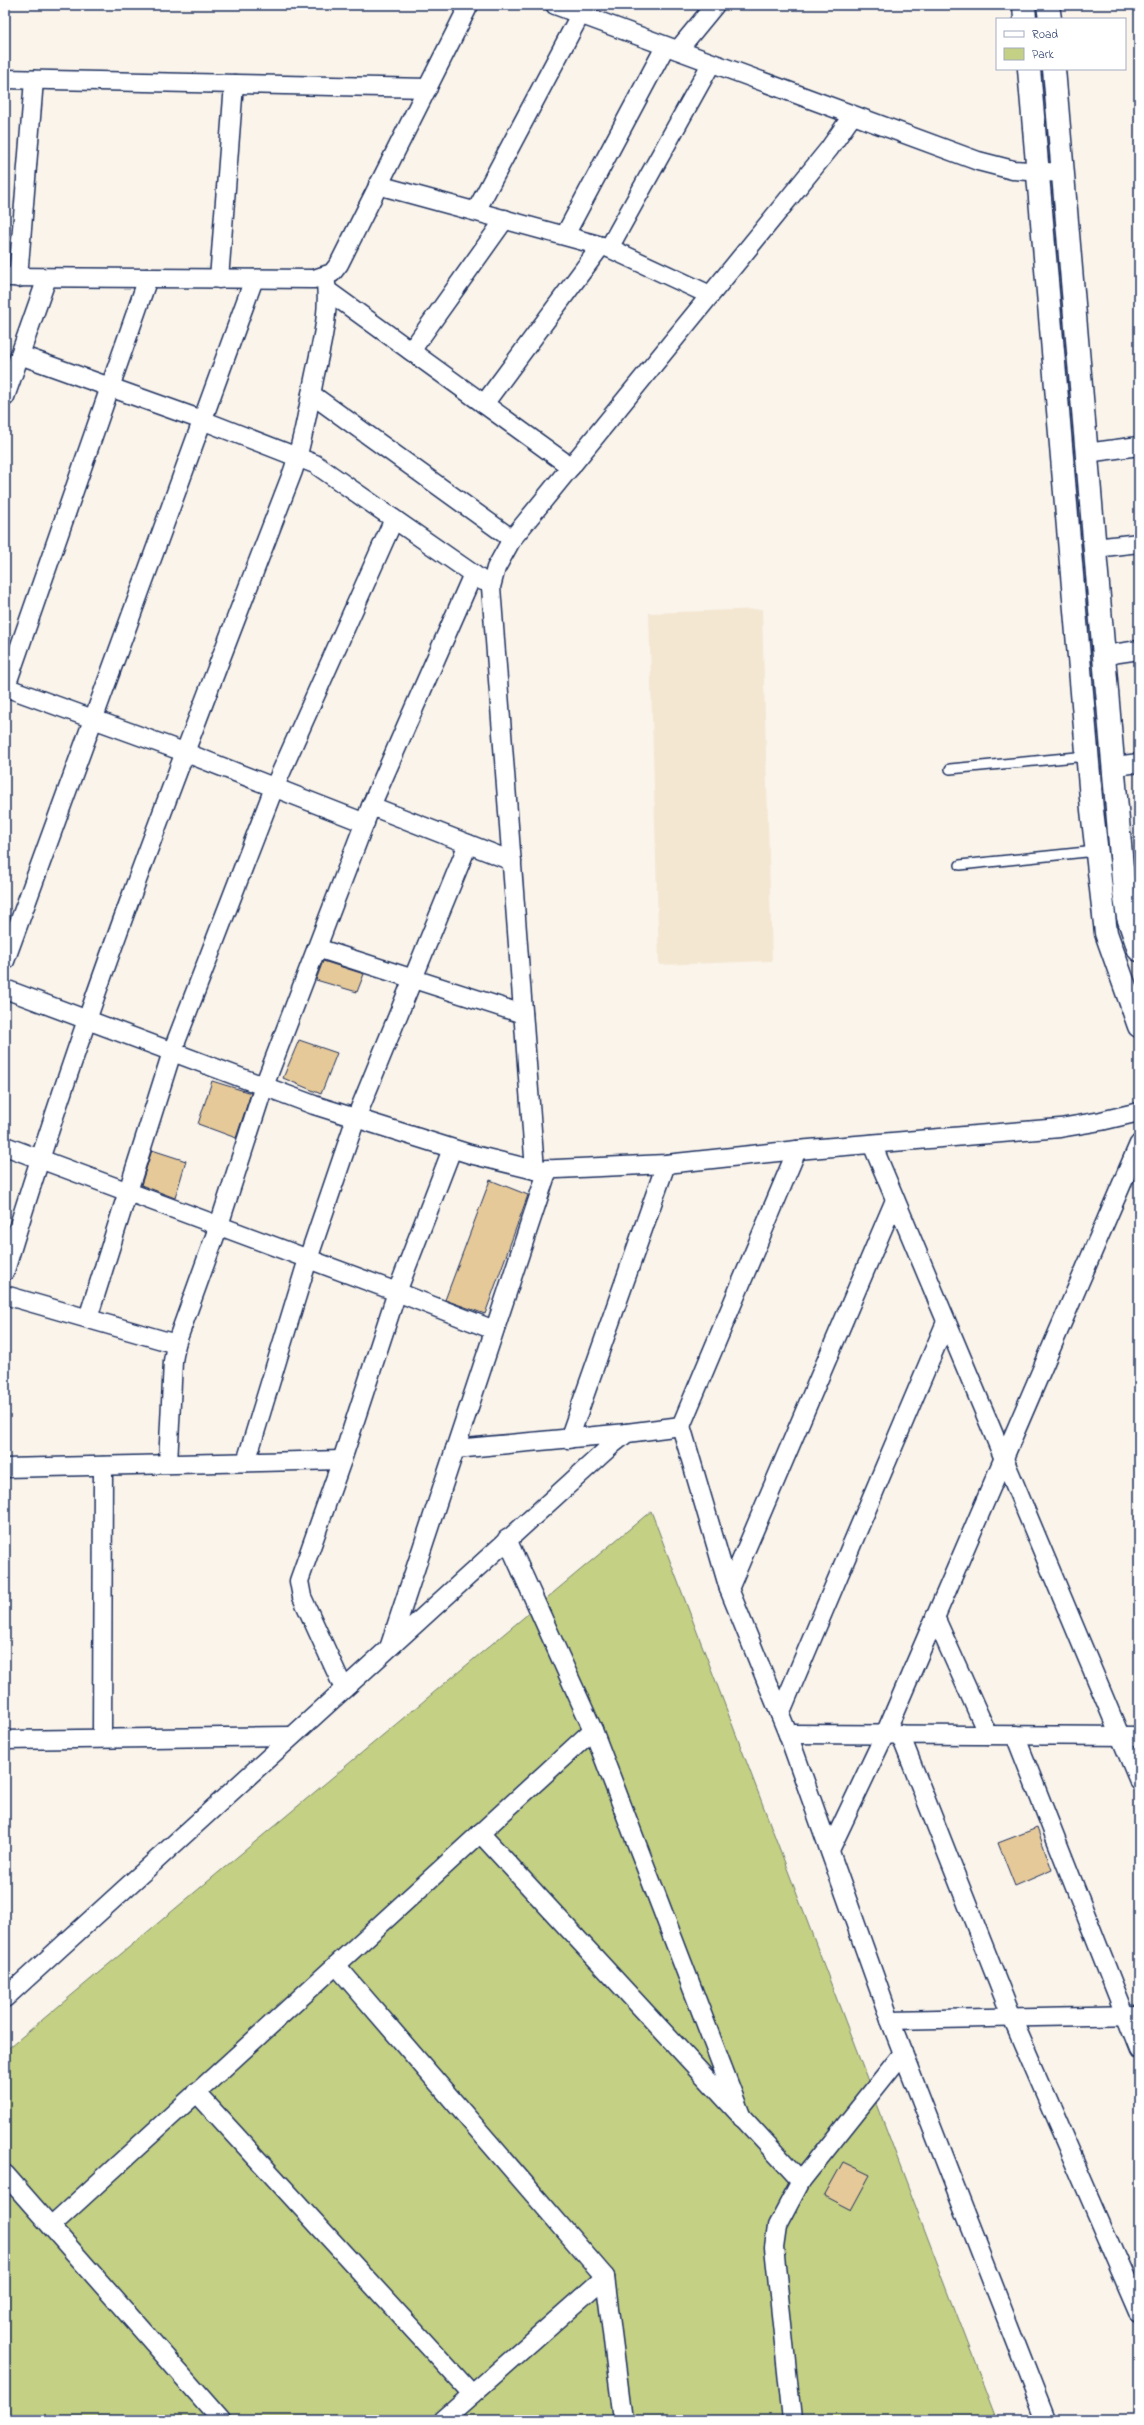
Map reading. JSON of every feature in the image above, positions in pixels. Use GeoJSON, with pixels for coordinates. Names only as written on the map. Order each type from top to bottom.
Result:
{"type":"FeatureCollection","features":[{"type":"Feature","properties":{"kind":"street"},"geometry":{"type":"LineString","coordinates":[[5,1270],[39,1159],[87,1020],[184,752],[298,456],[325,326],[326,284],[339,264],[469,5]]}},
{"type":"Feature","properties":{"kind":"street"},"geometry":{"type":"LineString","coordinates":[[556,5],[852,116],[994,166],[1036,172],[1062,173]]}},
{"type":"Feature","properties":{"kind":"street"},"geometry":{"type":"LineString","coordinates":[[564,235],[671,49],[715,5]]}},
{"type":"Feature","properties":{"kind":"street"},"geometry":{"type":"LineString","coordinates":[[1048,5],[1050,18]]}},
{"type":"Feature","properties":{"kind":"street"},"geometry":{"type":"LineString","coordinates":[[476,211],[580,15]]}},
{"type":"Feature","properties":{"kind":"street"},"geometry":{"type":"LineString","coordinates":[[484,404],[605,247],[711,64]]}},
{"type":"Feature","properties":{"kind":"street"},"geometry":{"type":"LineString","coordinates":[[1029,70],[1036,172],[1096,851],[1106,933],[1139,1026]]}},
{"type":"Feature","properties":{"kind":"street"},"geometry":{"type":"LineString","coordinates":[[1054,70],[1086,453],[1115,766],[1125,898],[1128,917],[1139,950]]}},
{"type":"Feature","properties":{"kind":"street"},"geometry":{"type":"LineString","coordinates":[[5,79],[428,88]]}},
{"type":"Feature","properties":{"kind":"street"},"geometry":{"type":"LineString","coordinates":[[34,80],[11,278],[314,279],[326,284],[411,351],[571,467]]}},
{"type":"Feature","properties":{"kind":"street"},"geometry":{"type":"LineString","coordinates":[[219,278],[234,84]]}},
{"type":"Feature","properties":{"kind":"street"},"geometry":{"type":"LineString","coordinates":[[390,1646],[494,1330],[542,1170],[523,1014],[491,587],[496,568],[512,539],[829,149],[852,116]]}},
{"type":"Feature","properties":{"kind":"street"},"geometry":{"type":"LineString","coordinates":[[378,185],[605,247],[710,295]]}},
{"type":"Feature","properties":{"kind":"street"},"geometry":{"type":"LineString","coordinates":[[411,351],[505,219]]}},
{"type":"Feature","properties":{"kind":"street"},"geometry":{"type":"LineString","coordinates":[[5,397],[47,278]]}},
{"type":"Feature","properties":{"kind":"street"},"geometry":{"type":"LineString","coordinates":[[148,278],[5,688],[184,752],[365,823]]}},
{"type":"Feature","properties":{"kind":"street"},"geometry":{"type":"LineString","coordinates":[[5,961],[92,719],[254,279]]}},
{"type":"Feature","properties":{"kind":"street"},"geometry":{"type":"LineString","coordinates":[[20,355],[298,456],[329,472],[491,587]]}},
{"type":"Feature","properties":{"kind":"street"},"geometry":{"type":"LineString","coordinates":[[311,394],[512,539]]}},
{"type":"Feature","properties":{"kind":"street"},"geometry":{"type":"LineString","coordinates":[[1086,453],[1139,446]]}},
{"type":"Feature","properties":{"kind":"street"},"geometry":{"type":"LineString","coordinates":[[88,1318],[126,1191],[172,1052],[274,788],[394,519]]}},
{"type":"Feature","properties":{"kind":"street"},"geometry":{"type":"LineString","coordinates":[[1095,548],[1139,543]]}},
{"type":"Feature","properties":{"kind":"street"},"geometry":{"type":"LineString","coordinates":[[168,1464],[173,1361],[176,1344],[219,1225],[264,1086],[371,806],[473,574]]}},
{"type":"Feature","properties":{"kind":"street"},"geometry":{"type":"LineString","coordinates":[[1105,655],[1139,650]]}},
{"type":"Feature","properties":{"kind":"street"},"geometry":{"type":"LineString","coordinates":[[1115,766],[1139,763]]}},
{"type":"Feature","properties":{"kind":"street"},"geometry":{"type":"LineString","coordinates":[[371,806],[512,861]]}},
{"type":"Feature","properties":{"kind":"street"},"geometry":{"type":"LineString","coordinates":[[246,1462],[308,1259],[356,1118],[468,844]]}},
{"type":"Feature","properties":{"kind":"street"},"geometry":{"type":"LineString","coordinates":[[317,948],[523,1014]]}},
{"type":"Feature","properties":{"kind":"street"},"geometry":{"type":"LineString","coordinates":[[5,990],[264,1086],[356,1118],[452,1148],[542,1170],[666,1164],[797,1150],[1060,1128],[1101,1121],[1139,1112]]}},
{"type":"Feature","properties":{"kind":"street"},"geometry":{"type":"LineString","coordinates":[[872,1144],[1003,1460],[1139,1781]]}},
{"type":"Feature","properties":{"kind":"street"},"geometry":{"type":"LineString","coordinates":[[830,1850],[892,1734],[935,1617],[1139,1144]]}},
{"type":"Feature","properties":{"kind":"street"},"geometry":{"type":"LineString","coordinates":[[5,1146],[219,1225],[494,1330]]}},
{"type":"Feature","properties":{"kind":"street"},"geometry":{"type":"LineString","coordinates":[[344,1689],[302,1597],[299,1581],[342,1460],[397,1292],[452,1148]]}},
{"type":"Feature","properties":{"kind":"street"},"geometry":{"type":"LineString","coordinates":[[797,1150],[681,1426],[729,1589],[788,1734],[890,2020],[1046,2420]]}},
{"type":"Feature","properties":{"kind":"street"},"geometry":{"type":"LineString","coordinates":[[569,1439],[666,1164]]}},
{"type":"Feature","properties":{"kind":"street"},"geometry":{"type":"LineString","coordinates":[[729,1589],[895,1200]]}},
{"type":"Feature","properties":{"kind":"street"},"geometry":{"type":"LineString","coordinates":[[5,1296],[88,1318],[176,1344]]}},
{"type":"Feature","properties":{"kind":"street"},"geometry":{"type":"LineString","coordinates":[[780,1714],[946,1322]]}},
{"type":"Feature","properties":{"kind":"street"},"geometry":{"type":"LineString","coordinates":[[455,1449],[569,1439],[681,1426]]}},
{"type":"Feature","properties":{"kind":"street"},"geometry":{"type":"LineString","coordinates":[[5,1998],[507,1539],[627,1433]]}},
{"type":"Feature","properties":{"kind":"street"},"geometry":{"type":"LineString","coordinates":[[5,1468],[342,1460]]}},
{"type":"Feature","properties":{"kind":"street"},"geometry":{"type":"LineString","coordinates":[[102,1738],[103,1466]]}},
{"type":"Feature","properties":{"kind":"street"},"geometry":{"type":"LineString","coordinates":[[507,1539],[593,1730],[742,2118]]}},
{"type":"Feature","properties":{"kind":"street"},"geometry":{"type":"LineString","coordinates":[[935,1617],[988,1735]]}},
{"type":"Feature","properties":{"kind":"street"},"geometry":{"type":"LineString","coordinates":[[51,2226],[593,1730]]}},
{"type":"Feature","properties":{"kind":"street"},"geometry":{"type":"LineString","coordinates":[[788,1734],[1139,1736]]}},
{"type":"Feature","properties":{"kind":"street"},"geometry":{"type":"LineString","coordinates":[[892,1734],[1012,2018],[1139,2311]]}},
{"type":"Feature","properties":{"kind":"street"},"geometry":{"type":"LineString","coordinates":[[1015,1735],[1132,2015],[1139,2050]]}},
{"type":"Feature","properties":{"kind":"street"},"geometry":{"type":"LineString","coordinates":[[5,1740],[292,1736]]}},
{"type":"Feature","properties":{"kind":"street"},"geometry":{"type":"LineString","coordinates":[[480,1833],[801,2181]]}},
{"type":"Feature","properties":{"kind":"street"},"geometry":{"type":"LineString","coordinates":[[336,1965],[605,2277],[623,2420]]}},
{"type":"Feature","properties":{"kind":"street"},"geometry":{"type":"LineString","coordinates":[[890,2020],[1132,2015]]}},
{"type":"Feature","properties":{"kind":"street"},"geometry":{"type":"LineString","coordinates":[[792,2420],[774,2247],[777,2226],[801,2181],[903,2053]]}},
{"type":"Feature","properties":{"kind":"street"},"geometry":{"type":"LineString","coordinates":[[196,2092],[472,2394]]}},
{"type":"Feature","properties":{"kind":"street"},"geometry":{"type":"LineString","coordinates":[[5,2174],[222,2420]]}},
{"type":"Feature","properties":{"kind":"street"},"geometry":{"type":"LineString","coordinates":[[443,2420],[605,2277]]}},
{"type":"Feature","properties":{"kind":"lane"},"geometry":{"type":"LineString","coordinates":[[950,769],[1087,756]]}},
{"type":"Feature","properties":{"kind":"lane"},"geometry":{"type":"LineString","coordinates":[[960,865],[1096,851]]}},
{"type":"Feature","properties":{"kind":"shaded area"},"geometry":{"type":"Polygon","coordinates":[[[762,609],[772,961],[659,965],[649,613],[762,609]]]}},
{"type":"Feature","properties":{"kind":"green space"},"geometry":{"type":"Polygon","coordinates":[[[651,1511],[997,2420],[5,2420],[5,2051],[651,1511]]]}},
{"type":"Feature","properties":{"kind":"building"},"geometry":{"type":"Polygon","coordinates":[[[323,961],[364,974],[357,992],[316,980],[323,961]]]}},
{"type":"Feature","properties":{"kind":"building"},"geometry":{"type":"Polygon","coordinates":[[[299,1040],[337,1053],[321,1094],[283,1078],[299,1040]]]}},
{"type":"Feature","properties":{"kind":"building"},"geometry":{"type":"Polygon","coordinates":[[[212,1081],[251,1093],[236,1138],[198,1124],[212,1081]]]}},
{"type":"Feature","properties":{"kind":"building"},"geometry":{"type":"Polygon","coordinates":[[[152,1150],[186,1161],[175,1198],[141,1185],[152,1150]]]}},
{"type":"Feature","properties":{"kind":"building"},"geometry":{"type":"Polygon","coordinates":[[[490,1180],[528,1195],[485,1314],[445,1300],[490,1180]]]}},
{"type":"Feature","properties":{"kind":"building"},"geometry":{"type":"Polygon","coordinates":[[[1037,1828],[1052,1870],[1015,1886],[998,1843],[1037,1828]]]}},
{"type":"Feature","properties":{"kind":"building"},"geometry":{"type":"Polygon","coordinates":[[[843,2162],[870,2175],[851,2210],[824,2196],[843,2162]]]}}]}
